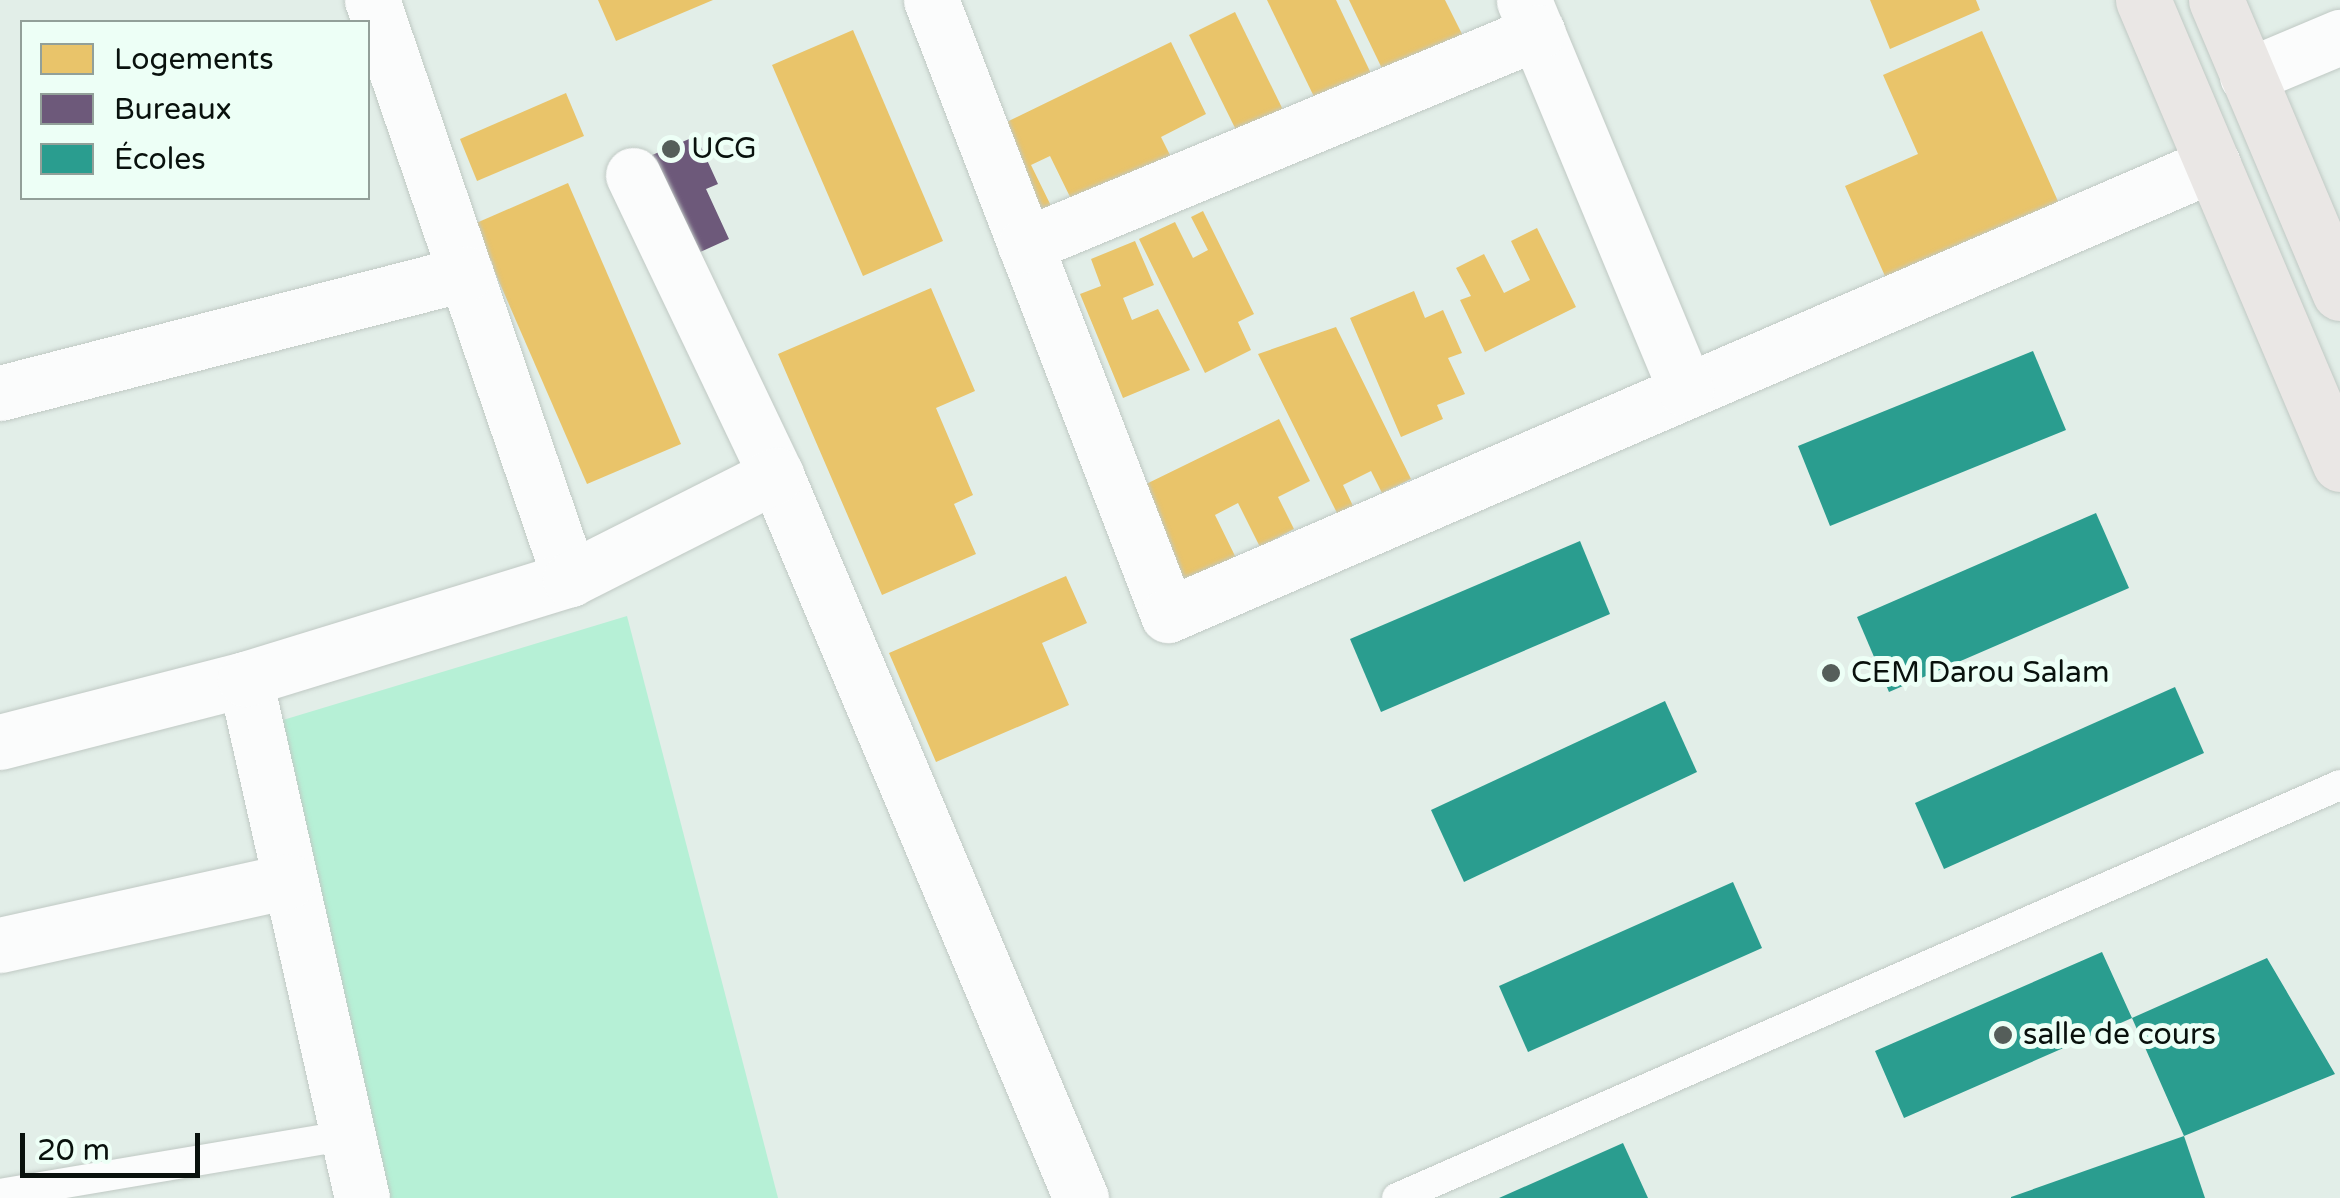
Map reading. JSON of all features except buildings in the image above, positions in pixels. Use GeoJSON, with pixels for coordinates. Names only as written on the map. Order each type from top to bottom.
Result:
{"type":"FeatureCollection","features":[{"type":"Feature","properties":{"kind":"main road"},"geometry":{"type":"LineString","coordinates":[[2144,0],[2340,464]]}},
{"type":"Feature","properties":{"kind":"main road"},"geometry":{"type":"LineString","coordinates":[[2216,0],[2340,293]]}},
{"type":"Feature","properties":{"kind":"street"},"geometry":{"type":"LineString","coordinates":[[372,0],[570,579]]}},
{"type":"Feature","properties":{"kind":"street"},"geometry":{"type":"LineString","coordinates":[[932,0],[1168,615],[2213,164]]}},
{"type":"Feature","properties":{"kind":"street"},"geometry":{"type":"LineString","coordinates":[[1025,245],[1531,16],[1686,390]]}},
{"type":"Feature","properties":{"kind":"street"},"geometry":{"type":"LineString","coordinates":[[2247,76],[2340,37]]}},
{"type":"Feature","properties":{"kind":"street"},"geometry":{"type":"LineString","coordinates":[[632,175],[776,475],[1081,1198]]}},
{"type":"Feature","properties":{"kind":"street"},"geometry":{"type":"LineString","coordinates":[[0,393],[466,273]]}},
{"type":"Feature","properties":{"kind":"street"},"geometry":{"type":"LineString","coordinates":[[0,742],[244,679],[570,579],[776,475]]}},
{"type":"Feature","properties":{"kind":"street"},"geometry":{"type":"LineString","coordinates":[[244,679],[362,1198]]}},
{"type":"Feature","properties":{"kind":"street"},"geometry":{"type":"LineString","coordinates":[[0,945],[288,881]]}},
{"type":"Feature","properties":{"kind":"lane"},"geometry":{"type":"LineString","coordinates":[[1397,1198],[2340,785]]}},
{"type":"Feature","properties":{"kind":"lane"},"geometry":{"type":"LineString","coordinates":[[0,1194],[349,1135]]}},
{"type":"Feature","properties":{"kind":"green space"},"geometry":{"type":"Polygon","coordinates":[[[627,616],[778,1198],[356,1198],[250,730],[627,616]]]}},
{"type":"Feature","properties":{"kind":"place","name":"UCG"},"geometry":{"type":"Point","coordinates":[671,149]}},
{"type":"Feature","properties":{"kind":"place","name":"CEM Darou Salam"},"geometry":{"type":"Point","coordinates":[1831,673]}},
{"type":"Feature","properties":{"kind":"place","name":"salle de cours"},"geometry":{"type":"Point","coordinates":[2003,1035]}}]}
